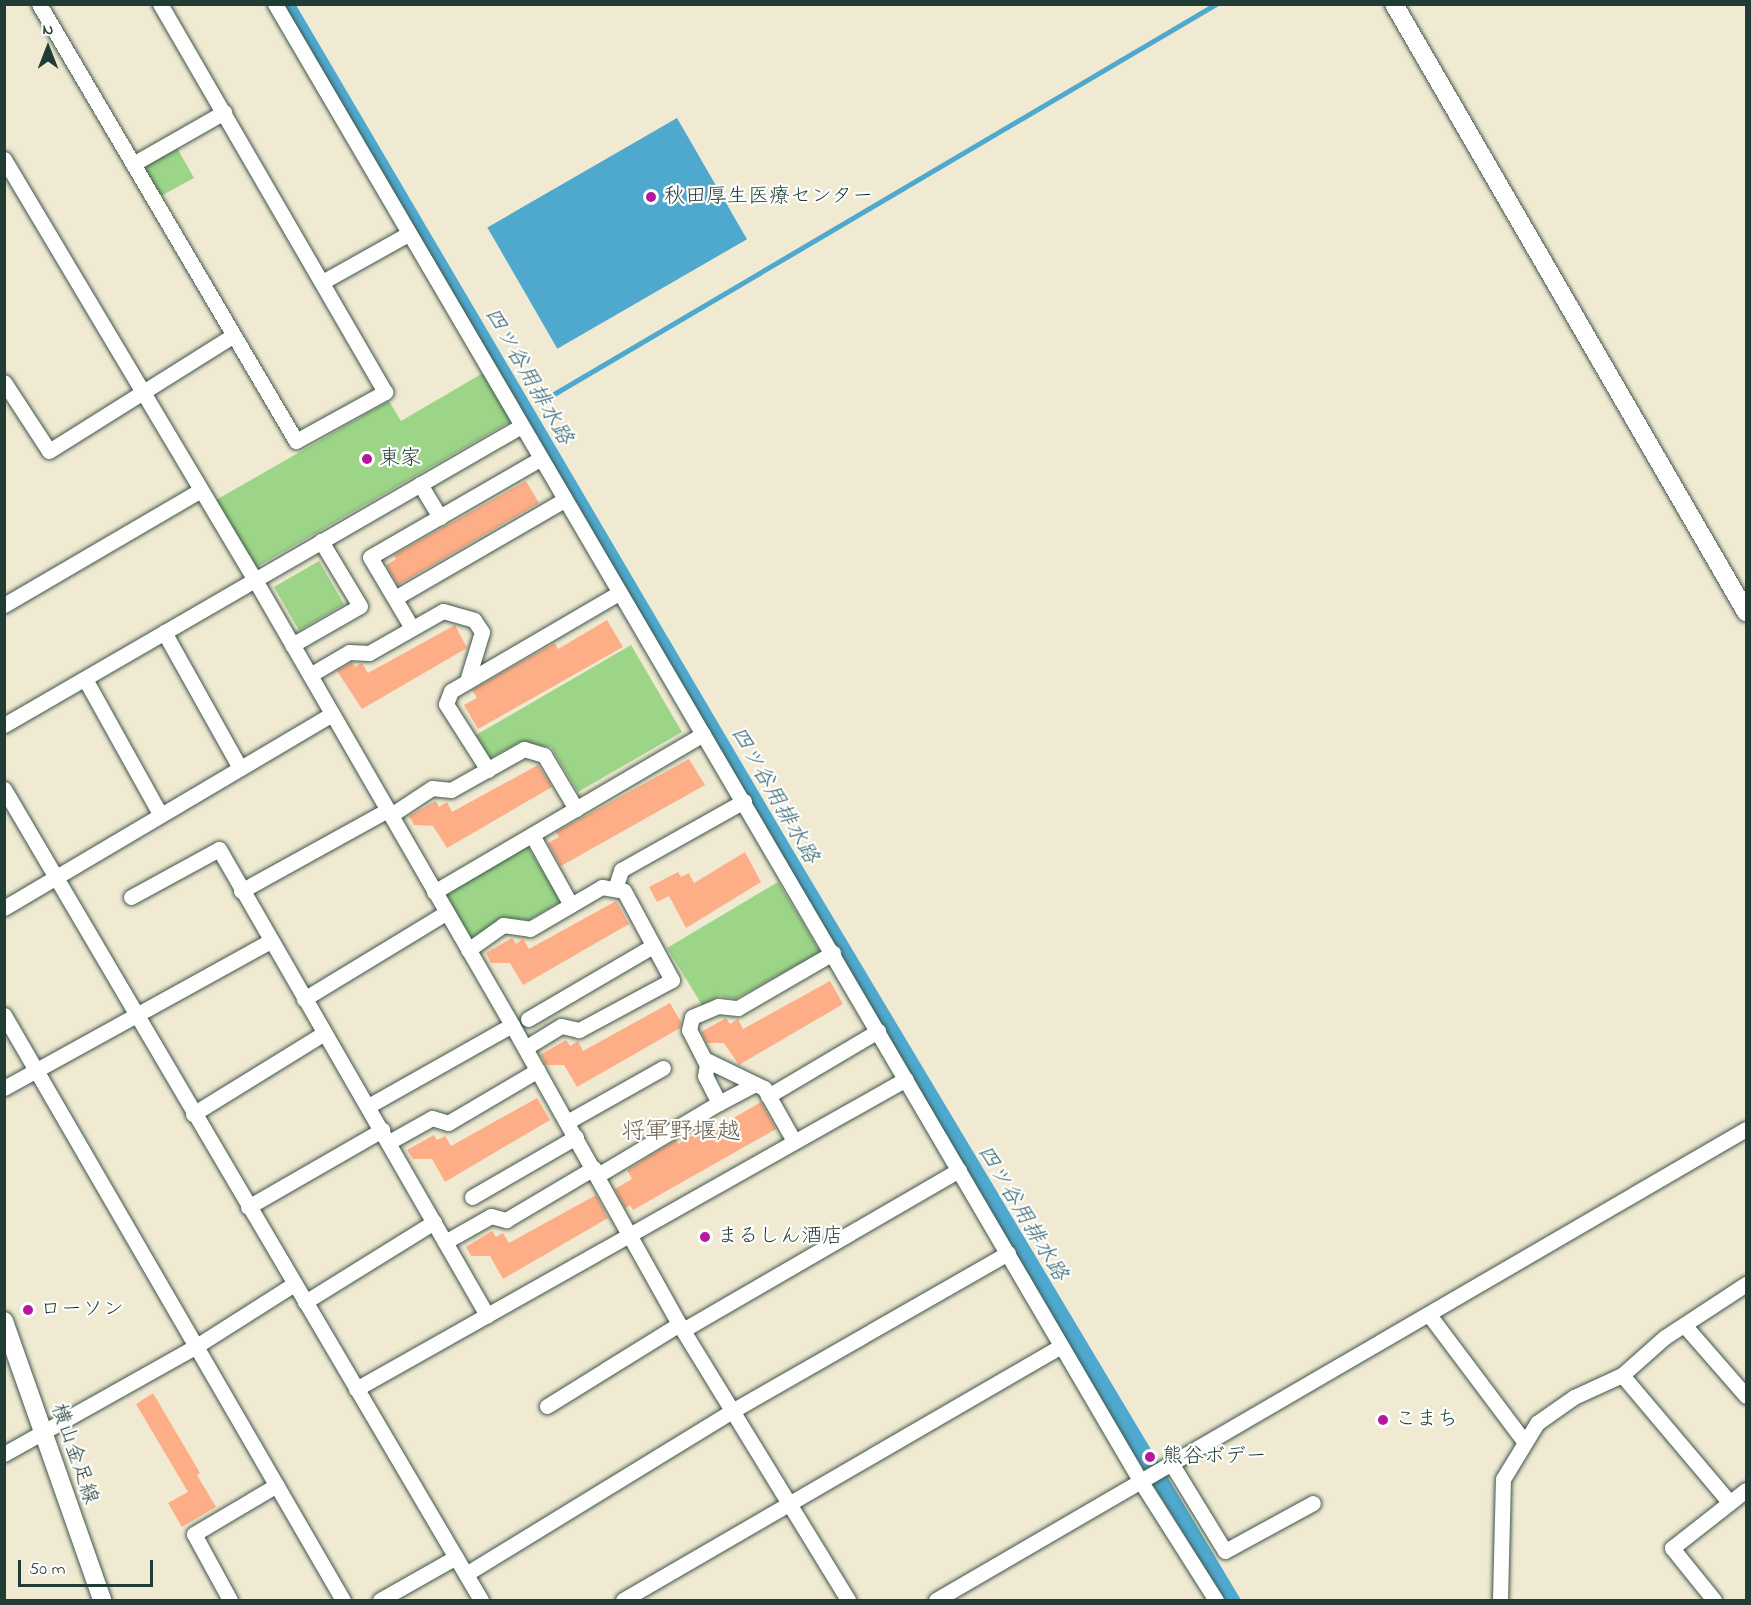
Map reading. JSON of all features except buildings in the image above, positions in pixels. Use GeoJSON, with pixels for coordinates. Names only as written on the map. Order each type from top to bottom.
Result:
{"type":"FeatureCollection","features":[{"type":"Feature","properties":{"kind":"street"},"geometry":{"type":"LineString","coordinates":[[39,4],[296,441],[385,392],[324,281],[160,4]]}},
{"type":"Feature","properties":{"kind":"street"},"geometry":{"type":"LineString","coordinates":[[275,4],[1062,1346],[1216,1600]]}},
{"type":"Feature","properties":{"kind":"street"},"geometry":{"type":"LineString","coordinates":[[1394,4],[1746,612]]}},
{"type":"Feature","properties":{"kind":"street"},"geometry":{"type":"LineString","coordinates":[[133,164],[224,112]]}},
{"type":"Feature","properties":{"kind":"street"},"geometry":{"type":"LineString","coordinates":[[4,159],[255,580],[538,1070],[681,1327],[848,1600]]}},
{"type":"Feature","properties":{"kind":"street"},"geometry":{"type":"LineString","coordinates":[[324,281],[408,234]]}},
{"type":"Feature","properties":{"kind":"street"},"geometry":{"type":"LineString","coordinates":[[4,382],[49,451],[141,391],[234,335]]}},
{"type":"Feature","properties":{"kind":"street"},"geometry":{"type":"LineString","coordinates":[[4,724],[521,426]]}},
{"type":"Feature","properties":{"kind":"street"},"geometry":{"type":"LineString","coordinates":[[412,628],[370,557],[540,459]]}},
{"type":"Feature","properties":{"kind":"street"},"geometry":{"type":"LineString","coordinates":[[420,484],[440,517]]}},
{"type":"Feature","properties":{"kind":"street"},"geometry":{"type":"LineString","coordinates":[[4,605],[201,490]]}},
{"type":"Feature","properties":{"kind":"street"},"geometry":{"type":"LineString","coordinates":[[394,598],[564,500]]}},
{"type":"Feature","properties":{"kind":"street"},"geometry":{"type":"LineString","coordinates":[[292,645],[360,606],[321,541]]}},
{"type":"Feature","properties":{"kind":"street"},"geometry":{"type":"LineString","coordinates":[[488,770],[446,704],[451,691],[619,593]]}},
{"type":"Feature","properties":{"kind":"street"},"geometry":{"type":"LineString","coordinates":[[310,675],[349,652],[369,654],[443,611],[474,620],[482,632],[467,681]]}},
{"type":"Feature","properties":{"kind":"street"},"geometry":{"type":"LineString","coordinates":[[164,632],[240,768]]}},
{"type":"Feature","properties":{"kind":"street"},"geometry":{"type":"LineString","coordinates":[[85,679],[160,814]]}},
{"type":"Feature","properties":{"kind":"street"},"geometry":{"type":"LineString","coordinates":[[4,908],[54,876],[332,714]]}},
{"type":"Feature","properties":{"kind":"street"},"geometry":{"type":"LineString","coordinates":[[435,891],[703,734]]}},
{"type":"Feature","properties":{"kind":"street"},"geometry":{"type":"LineString","coordinates":[[241,891],[432,788],[452,790],[524,750],[544,755],[576,809]]}},
{"type":"Feature","properties":{"kind":"street"},"geometry":{"type":"LineString","coordinates":[[4,789],[193,1114],[481,1600]]}},
{"type":"Feature","properties":{"kind":"street"},"geometry":{"type":"LineString","coordinates":[[615,889],[621,870],[744,801]]}},
{"type":"Feature","properties":{"kind":"street"},"geometry":{"type":"LineString","coordinates":[[532,835],[572,905]]}},
{"type":"Feature","properties":{"kind":"street"},"geometry":{"type":"LineString","coordinates":[[131,897],[219,849],[241,891],[368,1106],[487,1315]]}},
{"type":"Feature","properties":{"kind":"street"},"geometry":{"type":"LineString","coordinates":[[468,950],[503,925],[530,929],[602,887],[624,891],[672,980],[579,1030],[561,1026],[525,1048]]}},
{"type":"Feature","properties":{"kind":"street"},"geometry":{"type":"LineString","coordinates":[[304,999],[447,912]]}},
{"type":"Feature","properties":{"kind":"street"},"geometry":{"type":"LineString","coordinates":[[4,1088],[137,1018],[270,941]]}},
{"type":"Feature","properties":{"kind":"street"},"geometry":{"type":"LineString","coordinates":[[528,1019],[653,946]]}},
{"type":"Feature","properties":{"kind":"street"},"geometry":{"type":"LineString","coordinates":[[719,1103],[705,1076],[704,1059],[689,1030],[693,1017],[718,1006],[738,1008],[833,953]]}},
{"type":"Feature","properties":{"kind":"street"},"geometry":{"type":"LineString","coordinates":[[4,1015],[198,1345],[343,1600]]}},
{"type":"Feature","properties":{"kind":"street"},"geometry":{"type":"LineString","coordinates":[[368,1106],[512,1025]]}},
{"type":"Feature","properties":{"kind":"street"},"geometry":{"type":"LineString","coordinates":[[768,1096],[878,1031]]}},
{"type":"Feature","properties":{"kind":"street"},"geometry":{"type":"LineString","coordinates":[[193,1114],[324,1033]]}},
{"type":"Feature","properties":{"kind":"street"},"geometry":{"type":"LineString","coordinates":[[704,1059],[755,1084],[768,1096],[794,1141]]}},
{"type":"Feature","properties":{"kind":"street"},"geometry":{"type":"LineString","coordinates":[[567,1122],[663,1068]]}},
{"type":"Feature","properties":{"kind":"street"},"geometry":{"type":"LineString","coordinates":[[248,1207],[385,1136],[432,1118],[448,1123],[538,1070]]}},
{"type":"Feature","properties":{"kind":"street"},"geometry":{"type":"LineString","coordinates":[[356,1389],[906,1079]]}},
{"type":"Feature","properties":{"kind":"street"},"geometry":{"type":"LineString","coordinates":[[445,1242],[491,1216],[506,1220],[755,1084]]}},
{"type":"Feature","properties":{"kind":"street"},"geometry":{"type":"LineString","coordinates":[[936,1600],[1430,1316],[1746,1129]]}},
{"type":"Feature","properties":{"kind":"street"},"geometry":{"type":"LineString","coordinates":[[472,1197],[576,1137]]}},
{"type":"Feature","properties":{"kind":"street"},"geometry":{"type":"LineString","coordinates":[[547,1406],[681,1327],[959,1170]]}},
{"type":"Feature","properties":{"kind":"street"},"geometry":{"type":"LineString","coordinates":[[305,1302],[434,1222]]}},
{"type":"Feature","properties":{"kind":"street"},"geometry":{"type":"LineString","coordinates":[[466,1574],[732,1412],[1008,1253]]}},
{"type":"Feature","properties":{"kind":"street"},"geometry":{"type":"LineString","coordinates":[[4,1454],[198,1345],[294,1284]]}},
{"type":"Feature","properties":{"kind":"street"},"geometry":{"type":"LineString","coordinates":[[1500,1600],[1503,1479],[1537,1423],[1574,1397],[1622,1375],[1685,1326],[1746,1284]]}},
{"type":"Feature","properties":{"kind":"street"},"geometry":{"type":"LineString","coordinates":[[1430,1316],[1524,1441]]}},
{"type":"Feature","properties":{"kind":"street","name":"横山金足線"},"geometry":{"type":"LineString","coordinates":[[4,1321],[102,1600]]}},
{"type":"Feature","properties":{"kind":"street"},"geometry":{"type":"LineString","coordinates":[[1685,1326],[1746,1396]]}},
{"type":"Feature","properties":{"kind":"street"},"geometry":{"type":"LineString","coordinates":[[623,1600],[1062,1346]]}},
{"type":"Feature","properties":{"kind":"street"},"geometry":{"type":"LineString","coordinates":[[1622,1375],[1730,1503]]}},
{"type":"Feature","properties":{"kind":"street"},"geometry":{"type":"LineString","coordinates":[[1167,1466],[1224,1551],[1313,1503]]}},
{"type":"Feature","properties":{"kind":"street"},"geometry":{"type":"LineString","coordinates":[[230,1600],[194,1534],[277,1485]]}},
{"type":"Feature","properties":{"kind":"street"},"geometry":{"type":"LineString","coordinates":[[1714,1600],[1672,1548],[1746,1490]]}},
{"type":"Feature","properties":{"kind":"street"},"geometry":{"type":"LineString","coordinates":[[380,1600],[456,1557]]}},
{"type":"Feature","properties":{"kind":"green space"},"geometry":{"type":"Polygon","coordinates":[[[176,146],[194,178],[159,197],[146,172],[148,162],[176,146]]]}},
{"type":"Feature","properties":{"kind":"green space"},"geometry":{"type":"Polygon","coordinates":[[[483,373],[511,421],[255,568],[216,500],[389,401],[401,421],[483,373]]]}},
{"type":"Feature","properties":{"kind":"green space"},"geometry":{"type":"Polygon","coordinates":[[[319,561],[344,604],[299,630],[274,587],[319,561]]]}},
{"type":"Feature","properties":{"kind":"green space"},"geometry":{"type":"Polygon","coordinates":[[[631,645],[682,732],[578,792],[551,747],[520,742],[490,758],[476,735],[631,645]]]}},
{"type":"Feature","properties":{"kind":"green space"},"geometry":{"type":"Polygon","coordinates":[[[527,846],[561,901],[529,920],[504,918],[471,938],[446,894],[527,846]]]}},
{"type":"Feature","properties":{"kind":"green space"},"geometry":{"type":"Polygon","coordinates":[[[778,882],[820,952],[735,999],[720,996],[702,1005],[667,948],[778,882]]]}},
{"type":"Feature","properties":{"kind":"water","name":"四ツ谷用排水路"},"geometry":{"type":"Polygon","coordinates":[[[284,5],[296,5],[791,847],[1241,1600],[1225,1600],[1105,1408],[284,5]]]}},
{"type":"Feature","properties":{"kind":"water"},"geometry":{"type":"Polygon","coordinates":[[[677,118],[747,239],[557,349],[487,228],[677,118]]]}},
{"type":"Feature","properties":{"kind":"waterway"},"geometry":{"type":"LineString","coordinates":[[542,401],[1216,4]]}},
{"type":"Feature","properties":{"kind":"place","name":"秋田厚生医療センター"},"geometry":{"type":"Point","coordinates":[651,197]}},
{"type":"Feature","properties":{"kind":"place","name":"東家"},"geometry":{"type":"Point","coordinates":[367,459]}},
{"type":"Feature","properties":{"kind":"place","name":"まるしん酒店"},"geometry":{"type":"Point","coordinates":[705,1237]}},
{"type":"Feature","properties":{"kind":"place","name":"ローソン"},"geometry":{"type":"Point","coordinates":[28,1310]}},
{"type":"Feature","properties":{"kind":"place","name":"こまち"},"geometry":{"type":"Point","coordinates":[1383,1420]}},
{"type":"Feature","properties":{"kind":"place","name":"熊谷ボデー"},"geometry":{"type":"Point","coordinates":[1150,1457]}},
{"type":"Feature","properties":{"kind":"district","name":"将軍野堰越"},"geometry":{"type":"Point","coordinates":[681,1133]}}]}
